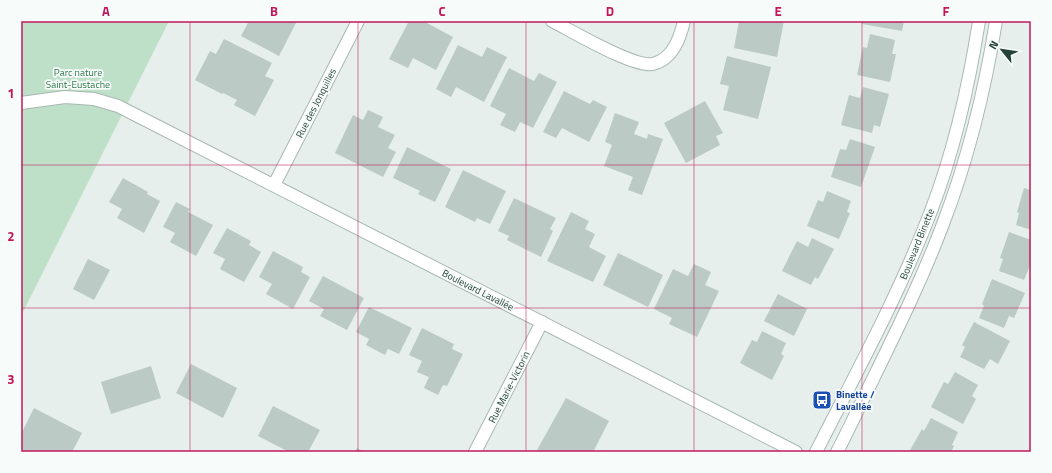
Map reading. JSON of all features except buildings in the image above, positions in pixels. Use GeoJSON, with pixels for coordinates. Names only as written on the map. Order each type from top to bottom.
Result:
{"type":"FeatureCollection","features":[{"type":"Feature","properties":{"kind":"street","name":"Rue des Jonquilles"},"geometry":{"type":"LineString","coordinates":[[274,185],[358,21]]}},
{"type":"Feature","properties":{"kind":"street"},"geometry":{"type":"LineString","coordinates":[[552,21],[625,58],[651,64],[662,60],[672,50],[679,38],[684,21]]}},
{"type":"Feature","properties":{"kind":"street","name":"Boulevard Binette"},"geometry":{"type":"LineString","coordinates":[[816,452],[882,322],[906,271],[931,210],[952,146],[964,102],[979,21]]}},
{"type":"Feature","properties":{"kind":"street","name":"Boulevard Binette"},"geometry":{"type":"LineString","coordinates":[[837,452],[906,311],[943,223],[975,124],[996,21]]}},
{"type":"Feature","properties":{"kind":"street","name":"Boulevard Lavallée"},"geometry":{"type":"LineString","coordinates":[[21,103],[65,97],[94,99],[118,106],[796,452]]}},
{"type":"Feature","properties":{"kind":"street","name":"Rue Marie-Victorin"},"geometry":{"type":"LineString","coordinates":[[475,452],[542,322]]}},
{"type":"Feature","properties":{"kind":"green space","name":"Parc nature Saint-Eustache"},"geometry":{"type":"Polygon","coordinates":[[[21,21],[169,21],[21,316],[21,21]]]}},
{"type":"Feature","properties":{"kind":"place","name":"Binette / Lavallée"},"geometry":{"type":"Point","coordinates":[822,400]}}]}
